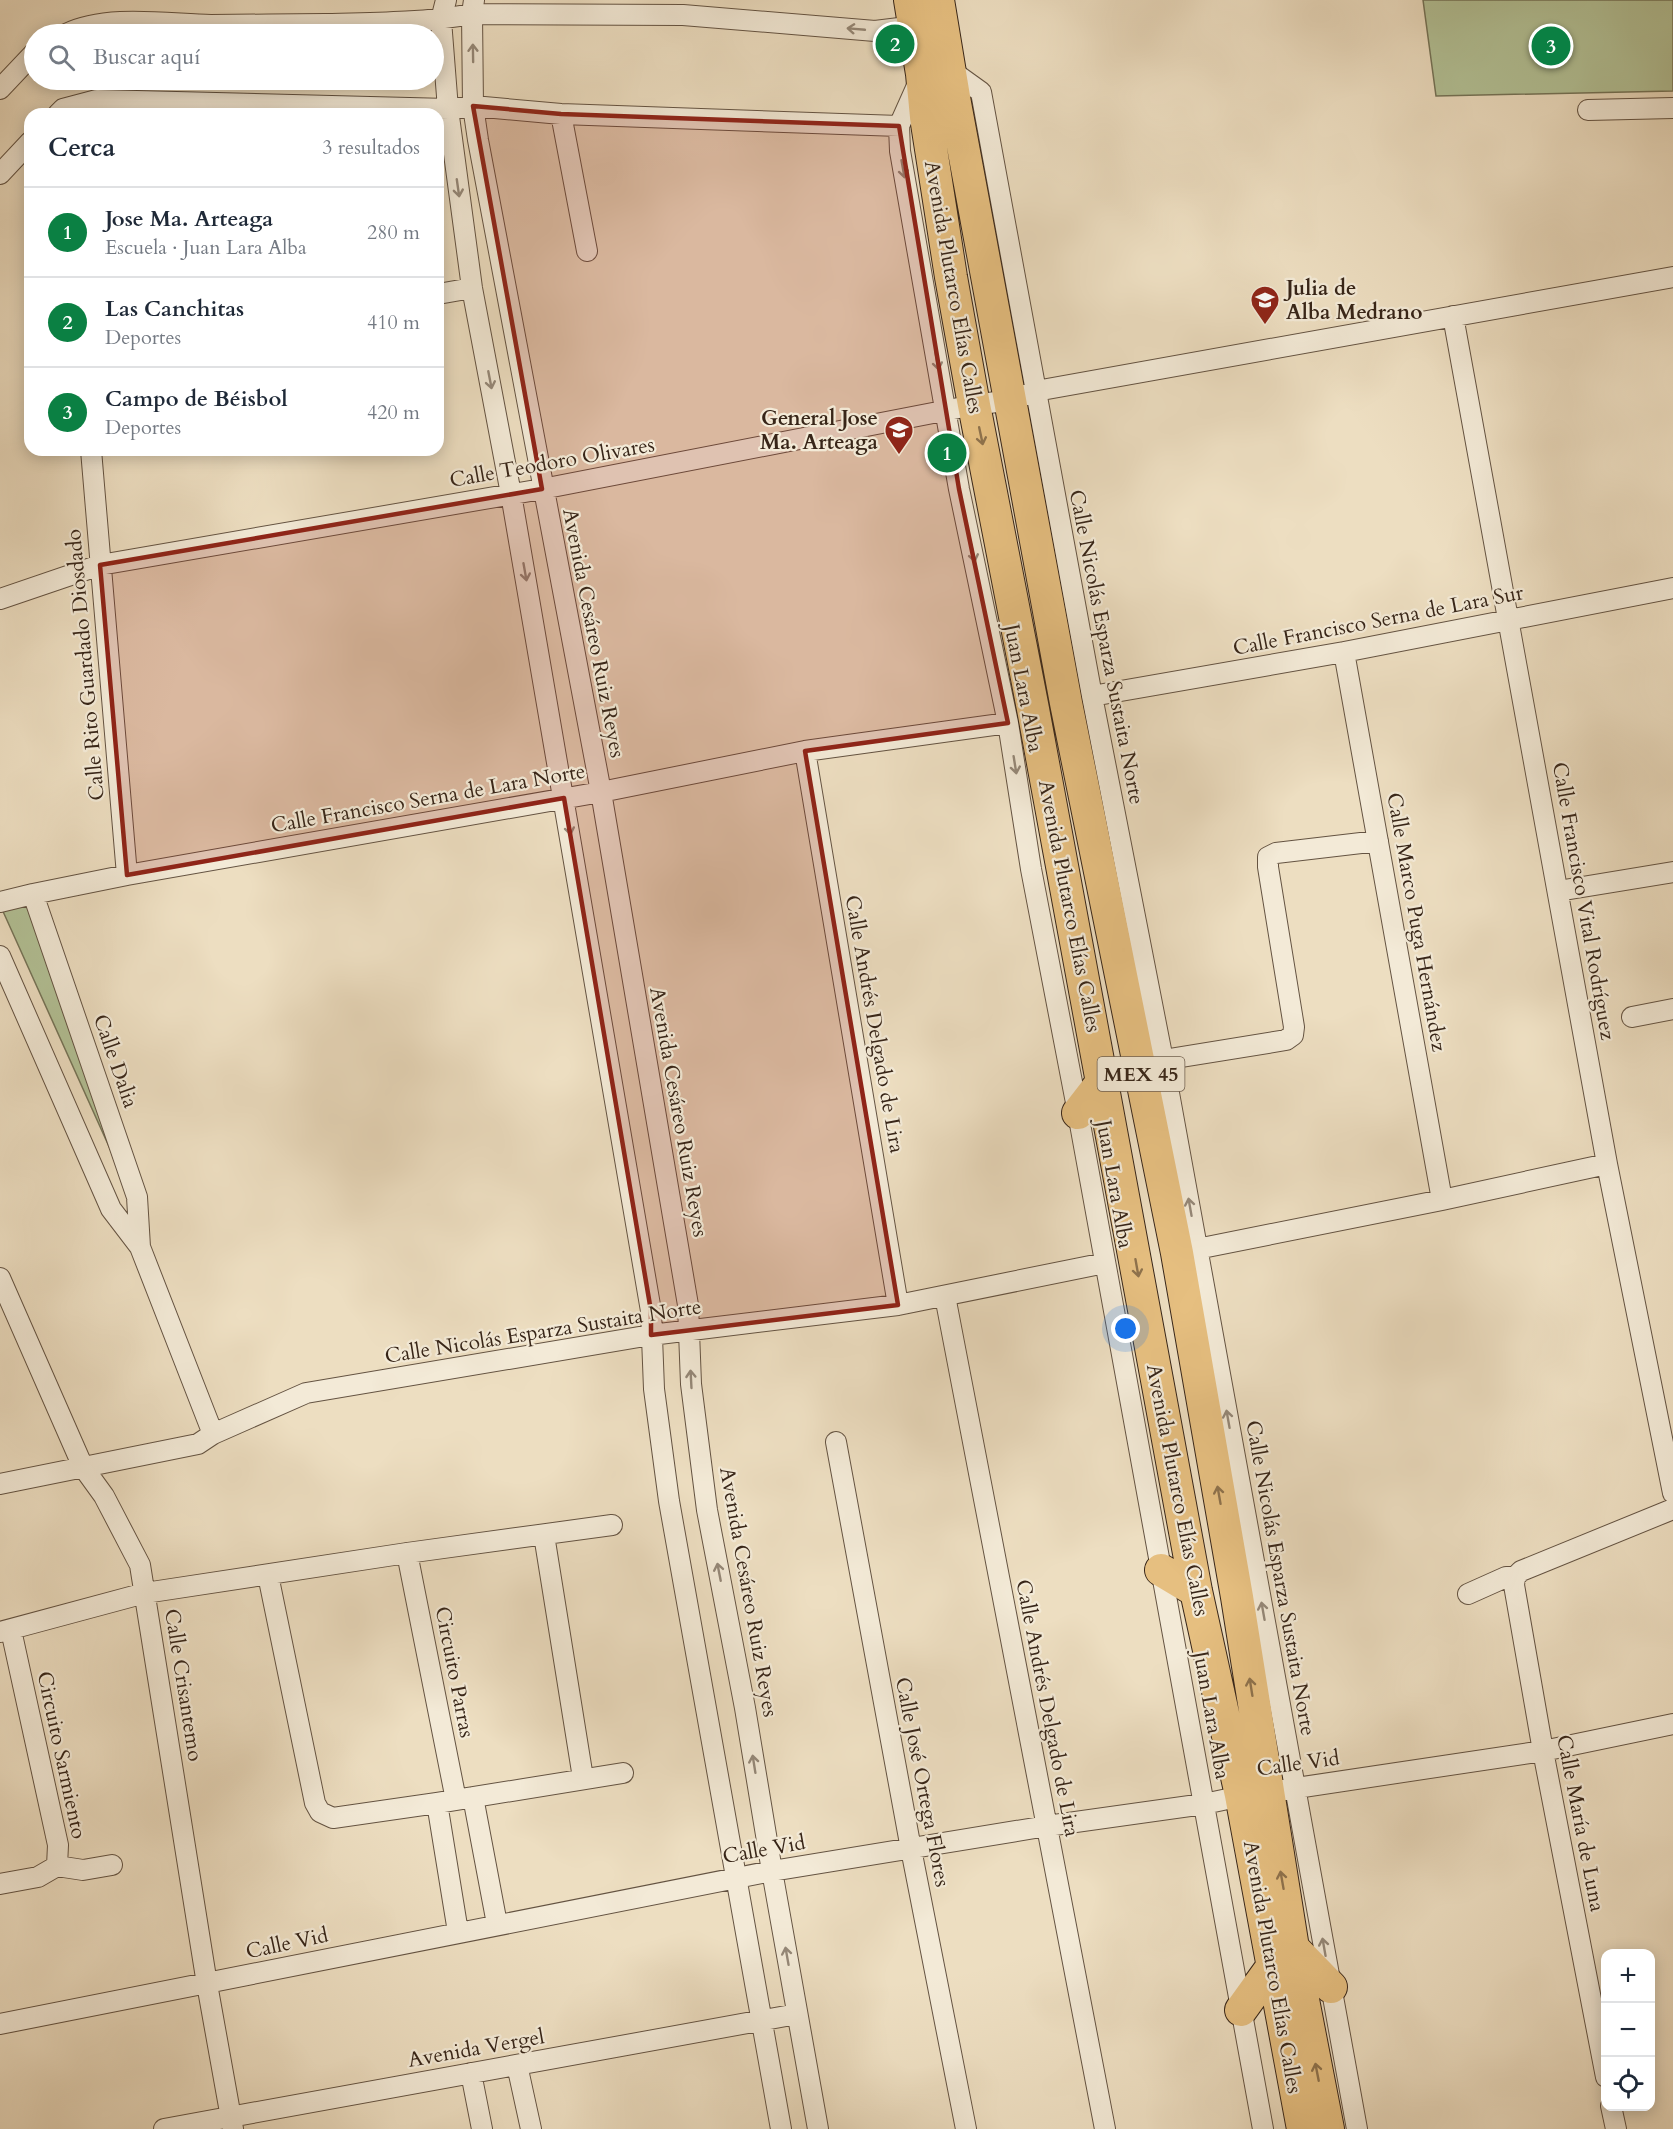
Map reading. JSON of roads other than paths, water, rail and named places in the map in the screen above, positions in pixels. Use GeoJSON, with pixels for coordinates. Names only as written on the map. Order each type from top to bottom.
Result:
{"type":"FeatureCollection","features":[{"type":"Feature","properties":{"kind":"main road","name":"Avenida Plutarco Elías Calles"},"geometry":{"type":"LineString","coordinates":[[926,12],[936,72],[1023,396],[1066,703],[1177,1253],[1237,1597],[1268,1792],[1282,1957],[1303,2129]]}},
{"type":"Feature","properties":{"kind":"main road","name":"Avenida Plutarco Elías Calles"},"geometry":{"type":"LineString","coordinates":[[936,72],[926,117],[951,277],[960,408],[1062,863],[1196,1591],[1268,1792]]}},
{"type":"Feature","properties":{"kind":"main road"},"geometry":{"type":"LineString","coordinates":[[1096,846],[1126,880]]}},
{"type":"Feature","properties":{"kind":"main road"},"geometry":{"type":"LineString","coordinates":[[1144,1086],[1162,1054]]}},
{"type":"Feature","properties":{"kind":"main road"},"geometry":{"type":"LineString","coordinates":[[1078,1113],[1102,1082]]}},
{"type":"Feature","properties":{"kind":"main road"},"geometry":{"type":"LineString","coordinates":[[1237,1597],[1252,1550]]}},
{"type":"Feature","properties":{"kind":"main road"},"geometry":{"type":"LineString","coordinates":[[1161,1570],[1196,1591]]}},
{"type":"Feature","properties":{"kind":"main road","name":"Avenida Plutarco Elías Calles"},"geometry":{"type":"LineString","coordinates":[[1282,1957],[1328,2129]]}},
{"type":"Feature","properties":{"kind":"main road"},"geometry":{"type":"LineString","coordinates":[[1241,2010],[1282,1957],[1331,1987]]}},
{"type":"Feature","properties":{"kind":"street"},"geometry":{"type":"LineString","coordinates":[[441,24],[446,0]]}},
{"type":"Feature","properties":{"kind":"street"},"geometry":{"type":"LineString","coordinates":[[118,24],[391,23],[441,20],[473,7],[681,7],[875,31],[926,12]]}},
{"type":"Feature","properties":{"kind":"street","name":"Avenida Cesáreo Ruiz Reyes"},"geometry":{"type":"LineString","coordinates":[[473,7],[474,106],[542,489],[601,792],[688,1305],[691,1384],[707,1510],[745,1708],[818,2129]]}},
{"type":"Feature","properties":{"kind":"street"},"geometry":{"type":"LineString","coordinates":[[444,58],[448,109],[472,288],[512,494],[651,1311],[654,1389],[669,1501],[781,2129]]}},
{"type":"Feature","properties":{"kind":"street"},"geometry":{"type":"LineString","coordinates":[[0,89],[24,64]]}},
{"type":"Feature","properties":{"kind":"street","name":"Juan Lara Alba"},"geometry":{"type":"LineString","coordinates":[[936,72],[899,126],[900,151],[960,408],[959,489],[1008,723],[1031,869],[1078,1113],[1263,2129]]}},
{"type":"Feature","properties":{"kind":"street"},"geometry":{"type":"LineString","coordinates":[[74,108],[97,100],[409,108]]}},
{"type":"Feature","properties":{"kind":"street"},"geometry":{"type":"LineString","coordinates":[[444,109],[474,106],[561,114],[899,126]]}},
{"type":"Feature","properties":{"kind":"street"},"geometry":{"type":"LineString","coordinates":[[1588,110],[1673,108]]}},
{"type":"Feature","properties":{"kind":"street"},"geometry":{"type":"LineString","coordinates":[[561,114],[587,251]]}},
{"type":"Feature","properties":{"kind":"street"},"geometry":{"type":"LineString","coordinates":[[0,174],[24,148]]}},
{"type":"Feature","properties":{"kind":"street","name":"Calle Teodoro Olivares"},"geometry":{"type":"LineString","coordinates":[[0,599],[100,566],[542,489],[1023,396],[1673,277]]}},
{"type":"Feature","properties":{"kind":"street"},"geometry":{"type":"LineString","coordinates":[[444,293],[472,288]]}},
{"type":"Feature","properties":{"kind":"street","name":"Calle Francisco Vital Rodríguez"},"geometry":{"type":"LineString","coordinates":[[1453,316],[1607,1164],[1673,1493]]}},
{"type":"Feature","properties":{"kind":"street","name":"Calle Nicolás Esparza Sustaita Norte"},"geometry":{"type":"LineString","coordinates":[[1023,396],[1092,696],[1126,880],[1162,1054],[1252,1550],[1268,1792],[1331,1987],[1357,2129]]}},
{"type":"Feature","properties":{"kind":"street","name":"Calle Rito Guardado Diosdado"},"geometry":{"type":"LineString","coordinates":[[91,456],[127,875]]}},
{"type":"Feature","properties":{"kind":"street","name":"Calle Francisco Serna de Lara Sur"},"geometry":{"type":"LineString","coordinates":[[1092,696],[1344,652],[1673,588]]}},
{"type":"Feature","properties":{"kind":"street","name":"Calle Marco Puga Hernández"},"geometry":{"type":"LineString","coordinates":[[1344,652],[1442,1200]]}},
{"type":"Feature","properties":{"kind":"street","name":"Calle Francisco Serna de Lara Norte"},"geometry":{"type":"LineString","coordinates":[[0,903],[127,875],[601,792],[805,751],[1008,723]]}},
{"type":"Feature","properties":{"kind":"street","name":"Calle Andrés Delgado de Lira"},"geometry":{"type":"LineString","coordinates":[[805,751],[898,1305]]}},
{"type":"Feature","properties":{"kind":"street"},"geometry":{"type":"LineString","coordinates":[[1162,1054],[1287,1040],[1293,1035],[1294,1027],[1268,857],[1276,853],[1378,841]]}},
{"type":"Feature","properties":{"kind":"street"},"geometry":{"type":"LineString","coordinates":[[1031,869],[1062,863]]}},
{"type":"Feature","properties":{"kind":"street"},"geometry":{"type":"LineString","coordinates":[[1558,891],[1673,872]]}},
{"type":"Feature","properties":{"kind":"street","name":"Calle Dalia"},"geometry":{"type":"LineString","coordinates":[[33,894],[137,1197],[140,1247]]}},
{"type":"Feature","properties":{"kind":"street","name":"Calle Dalia"},"geometry":{"type":"LineString","coordinates":[[0,956],[111,1209],[140,1247],[213,1434]]}},
{"type":"Feature","properties":{"kind":"street"},"geometry":{"type":"LineString","coordinates":[[1632,1017],[1673,1009]]}},
{"type":"Feature","properties":{"kind":"street"},"geometry":{"type":"LineString","coordinates":[[1197,1249],[1607,1164]]}},
{"type":"Feature","properties":{"kind":"street","name":"Calle Nicolás Esparza Sustaita Norte"},"geometry":{"type":"LineString","coordinates":[[0,1484],[198,1444],[213,1434],[306,1393],[651,1335],[898,1305],[1105,1263]]}},
{"type":"Feature","properties":{"kind":"street","name":"Calle Crisantemo"},"geometry":{"type":"LineString","coordinates":[[0,1278],[83,1467],[104,1496],[140,1565],[207,1984],[232,2123]]}},
{"type":"Feature","properties":{"kind":"street","name":"Calle Andrés Delgado de Lira"},"geometry":{"type":"LineString","coordinates":[[945,1296],[1105,2129]]}},
{"type":"Feature","properties":{"kind":"street","name":"Calle José Ortega Flores"},"geometry":{"type":"LineString","coordinates":[[836,1442],[911,1849],[966,2129]]}},
{"type":"Feature","properties":{"kind":"street"},"geometry":{"type":"LineString","coordinates":[[1467,1594],[1506,1577],[1515,1577],[1521,1571],[1673,1509]]}},
{"type":"Feature","properties":{"kind":"street"},"geometry":{"type":"LineString","coordinates":[[145,1593],[407,1553],[612,1525]]}},
{"type":"Feature","properties":{"kind":"street"},"geometry":{"type":"LineString","coordinates":[[544,1535],[583,1778]]}},
{"type":"Feature","properties":{"kind":"street","name":"Circuito Parras"},"geometry":{"type":"LineString","coordinates":[[407,1553],[455,1800],[497,1924]]}},
{"type":"Feature","properties":{"kind":"street"},"geometry":{"type":"LineString","coordinates":[[268,1575],[318,1808],[333,1818],[623,1773]]}},
{"type":"Feature","properties":{"kind":"street","name":"Calle María de Luna"},"geometry":{"type":"LineString","coordinates":[[1515,1577],[1514,1585],[1543,1751],[1601,2057]]}},
{"type":"Feature","properties":{"kind":"street","name":"Circuito Sarmiento"},"geometry":{"type":"LineString","coordinates":[[0,1884],[38,1877],[57,1866],[58,1845],[5,1631],[145,1593]]}},
{"type":"Feature","properties":{"kind":"street","name":"Calle Vid"},"geometry":{"type":"LineString","coordinates":[[0,2024],[772,1871],[1047,1826],[1543,1751],[1673,1724]]}},
{"type":"Feature","properties":{"kind":"street","name":"Circuito Parras"},"geometry":{"type":"LineString","coordinates":[[455,1800],[458,1932]]}},
{"type":"Feature","properties":{"kind":"street"},"geometry":{"type":"LineString","coordinates":[[57,1866],[83,1870],[112,1865]]}},
{"type":"Feature","properties":{"kind":"street","name":"Avenida Vergel"},"geometry":{"type":"LineString","coordinates":[[164,2129],[232,2123],[471,2073],[797,2014]]}},
{"type":"Feature","properties":{"kind":"street"},"geometry":{"type":"LineString","coordinates":[[518,2065],[531,2129]]}},
{"type":"Feature","properties":{"kind":"street"},"geometry":{"type":"LineString","coordinates":[[471,2073],[482,2129]]}},
{"type":"Feature","properties":{"kind":"street"},"geometry":{"type":"LineString","coordinates":[[1612,2111],[1616,2129]]}},
{"type":"Feature","properties":{"kind":"place","name":"Las Canchitas"},"geometry":{"type":"Point","coordinates":[895,44]}},
{"type":"Feature","properties":{"kind":"place","name":"Campo de Béisbol"},"geometry":{"type":"Point","coordinates":[1551,46]}},
{"type":"Feature","properties":{"kind":"place","name":"Julia de Alba Medrano"},"geometry":{"type":"Point","coordinates":[1265,326]}},
{"type":"Feature","properties":{"kind":"place","name":"Jose Ma. Arteaga"},"geometry":{"type":"Point","coordinates":[947,453]}},
{"type":"Feature","properties":{"kind":"place","name":"General Jose Ma. Arteaga"},"geometry":{"type":"Point","coordinates":[899,456]}}]}
